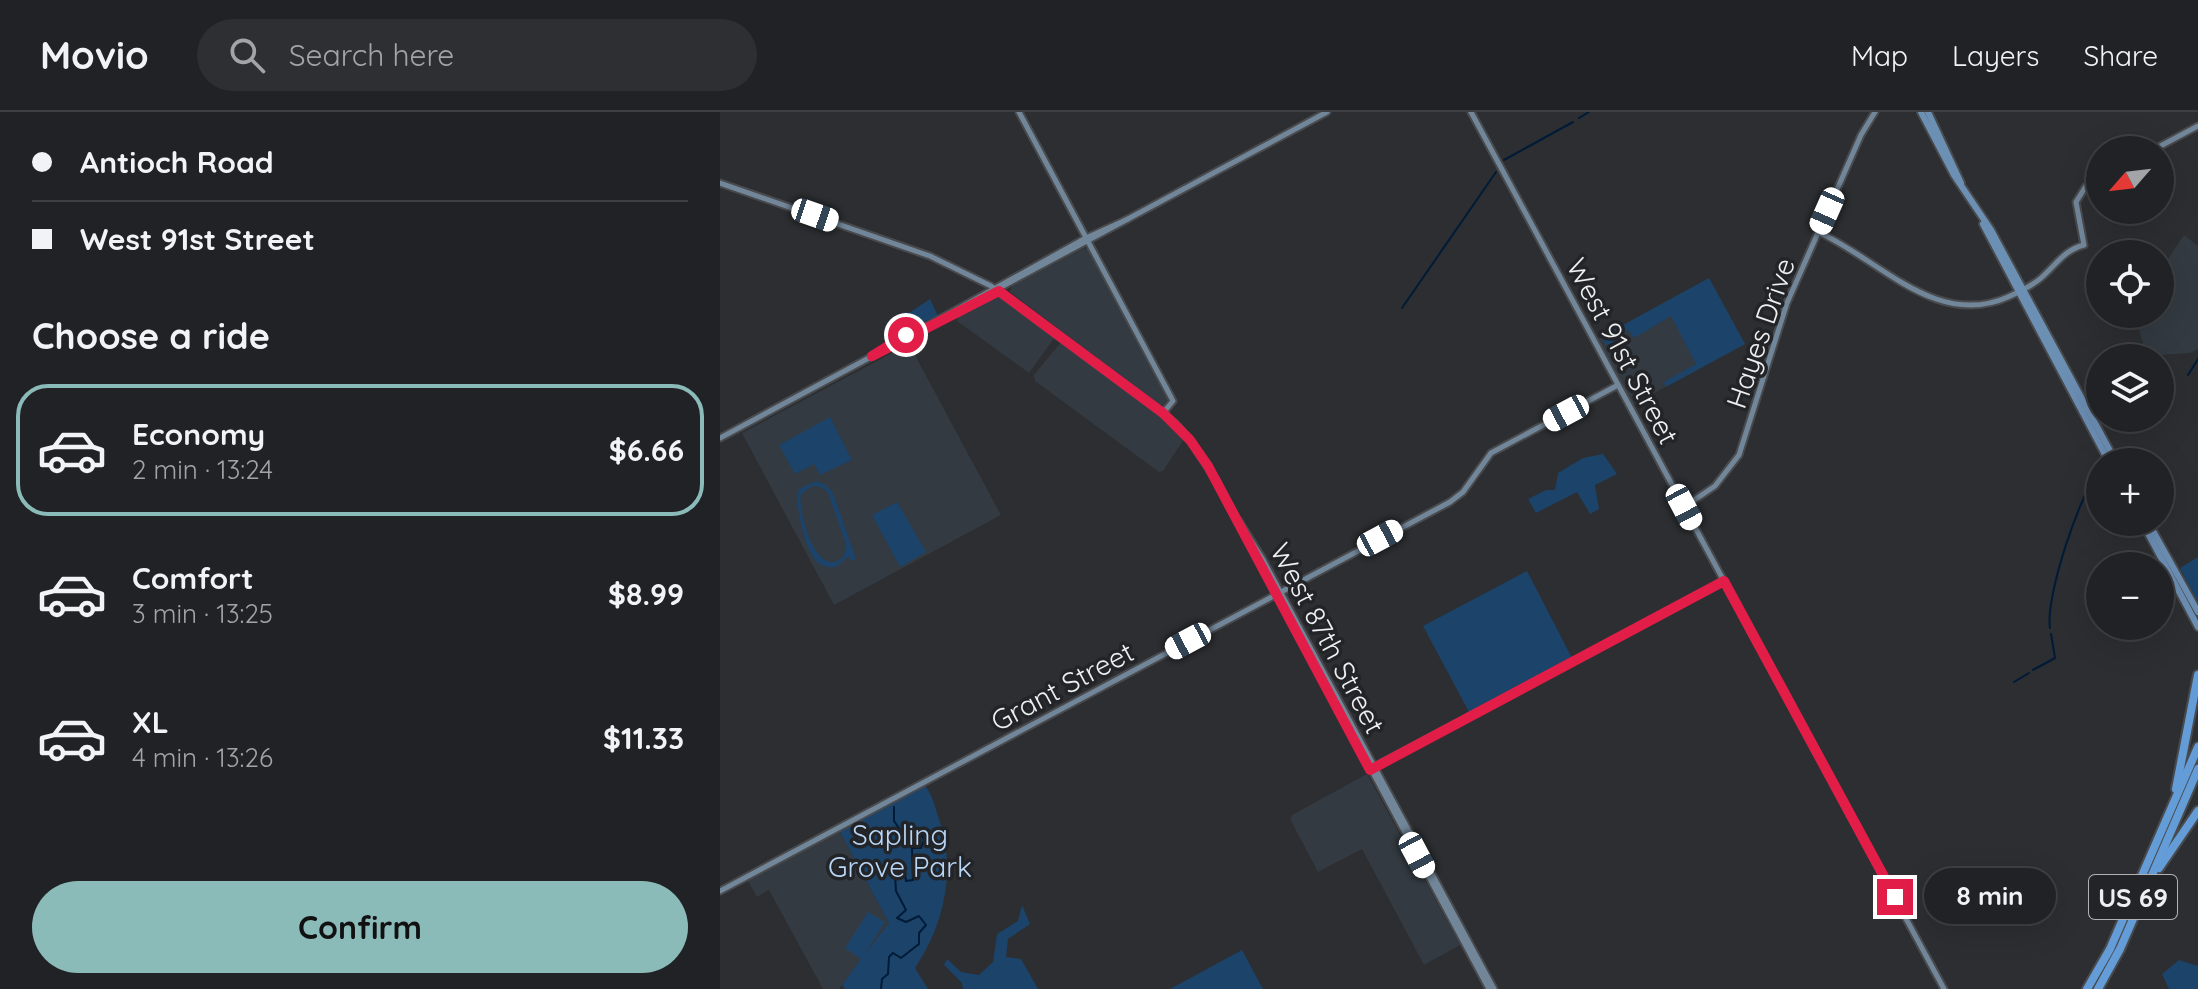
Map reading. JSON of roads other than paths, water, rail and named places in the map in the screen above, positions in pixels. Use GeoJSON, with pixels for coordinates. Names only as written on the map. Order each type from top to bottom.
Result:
{"type":"FeatureCollection","features":[{"type":"Feature","properties":{"kind":"highway"},"geometry":{"type":"LineString","coordinates":[[2174,802],[2198,675]]}},
{"type":"Feature","properties":{"kind":"highway","name":"US 69"},"geometry":{"type":"LineString","coordinates":[[2087,989],[2110,949],[2198,747]]}},
{"type":"Feature","properties":{"kind":"highway","name":"US 69"},"geometry":{"type":"LineString","coordinates":[[2098,989],[2120,949],[2198,769]]}},
{"type":"Feature","properties":{"kind":"highway"},"geometry":{"type":"LineString","coordinates":[[2149,882],[2198,811]]}},
{"type":"Feature","properties":{"kind":"main road"},"geometry":{"type":"LineString","coordinates":[[1921,112],[2105,448]]}},
{"type":"Feature","properties":{"kind":"main road"},"geometry":{"type":"LineString","coordinates":[[1928,112],[1961,183]]}},
{"type":"Feature","properties":{"kind":"main road"},"geometry":{"type":"LineString","coordinates":[[2149,536],[2198,627]]}},
{"type":"Feature","properties":{"kind":"main road"},"geometry":{"type":"LineString","coordinates":[[2156,536],[2198,612]]}},
{"type":"Feature","properties":{"kind":"street"},"geometry":{"type":"LineString","coordinates":[[1019,112],[1173,401],[1163,413]]}},
{"type":"Feature","properties":{"kind":"street"},"geometry":{"type":"LineString","coordinates":[[720,438],[1327,112]]}},
{"type":"Feature","properties":{"kind":"street","name":"West 91st Street"},"geometry":{"type":"LineString","coordinates":[[1471,112],[1944,989]]}},
{"type":"Feature","properties":{"kind":"street","name":"Hayes Drive"},"geometry":{"type":"LineString","coordinates":[[1684,507],[1715,486],[1739,455],[1787,303],[1861,135],[1875,112]]}},
{"type":"Feature","properties":{"kind":"street"},"geometry":{"type":"LineString","coordinates":[[2174,139],[2198,126]]}},
{"type":"Feature","properties":{"kind":"street","name":"West 87th Street"},"geometry":{"type":"LineString","coordinates":[[720,183],[930,256],[997,289],[1163,413],[1195,447],[1238,520],[1492,989]]}},
{"type":"Feature","properties":{"kind":"street"},"geometry":{"type":"LineString","coordinates":[[1818,232],[1855,251],[1920,294],[1942,302],[1975,306],[2020,291],[2042,278],[2063,255],[2084,245],[2076,202],[2086,186]]}},
{"type":"Feature","properties":{"kind":"street","name":"Grant Street"},"geometry":{"type":"LineString","coordinates":[[720,891],[1450,502],[1463,492],[1491,453],[1618,385]]}},
{"type":"Feature","properties":{"kind":"street"},"geometry":{"type":"LineString","coordinates":[[1372,768],[1724,581]]}},
{"type":"Feature","properties":{"kind":"waterway"},"geometry":{"type":"LineString","coordinates":[[1579,118],[1589,112]]}},
{"type":"Feature","properties":{"kind":"waterway"},"geometry":{"type":"LineString","coordinates":[[1504,160],[1573,122]]}},
{"type":"Feature","properties":{"kind":"waterway"},"geometry":{"type":"LineString","coordinates":[[1402,308],[1496,172]]}},
{"type":"Feature","properties":{"kind":"waterway"},"geometry":{"type":"LineString","coordinates":[[2188,375],[2198,359]]}},
{"type":"Feature","properties":{"kind":"waterway"},"geometry":{"type":"LineString","coordinates":[[2050,628],[2058,570],[2086,494]]}},
{"type":"Feature","properties":{"kind":"waterway"},"geometry":{"type":"LineString","coordinates":[[2033,670],[2055,658],[2051,634]]}},
{"type":"Feature","properties":{"kind":"waterway"},"geometry":{"type":"LineString","coordinates":[[2014,682],[2029,673]]}},
{"type":"Feature","properties":{"kind":"waterway"},"geometry":{"type":"LineString","coordinates":[[881,989],[882,979],[888,974],[889,957],[893,953],[901,958],[919,944],[919,933],[926,925],[919,916],[906,922],[897,918],[906,910],[896,891],[895,875],[904,869],[906,881],[913,880],[912,848],[921,848],[924,840],[919,828],[901,831],[894,821],[894,807]]}},
{"type":"Feature","properties":{"kind":"park label","name":"Sapling Grove Park"},"geometry":{"type":"Point","coordinates":[900,850]}}]}
